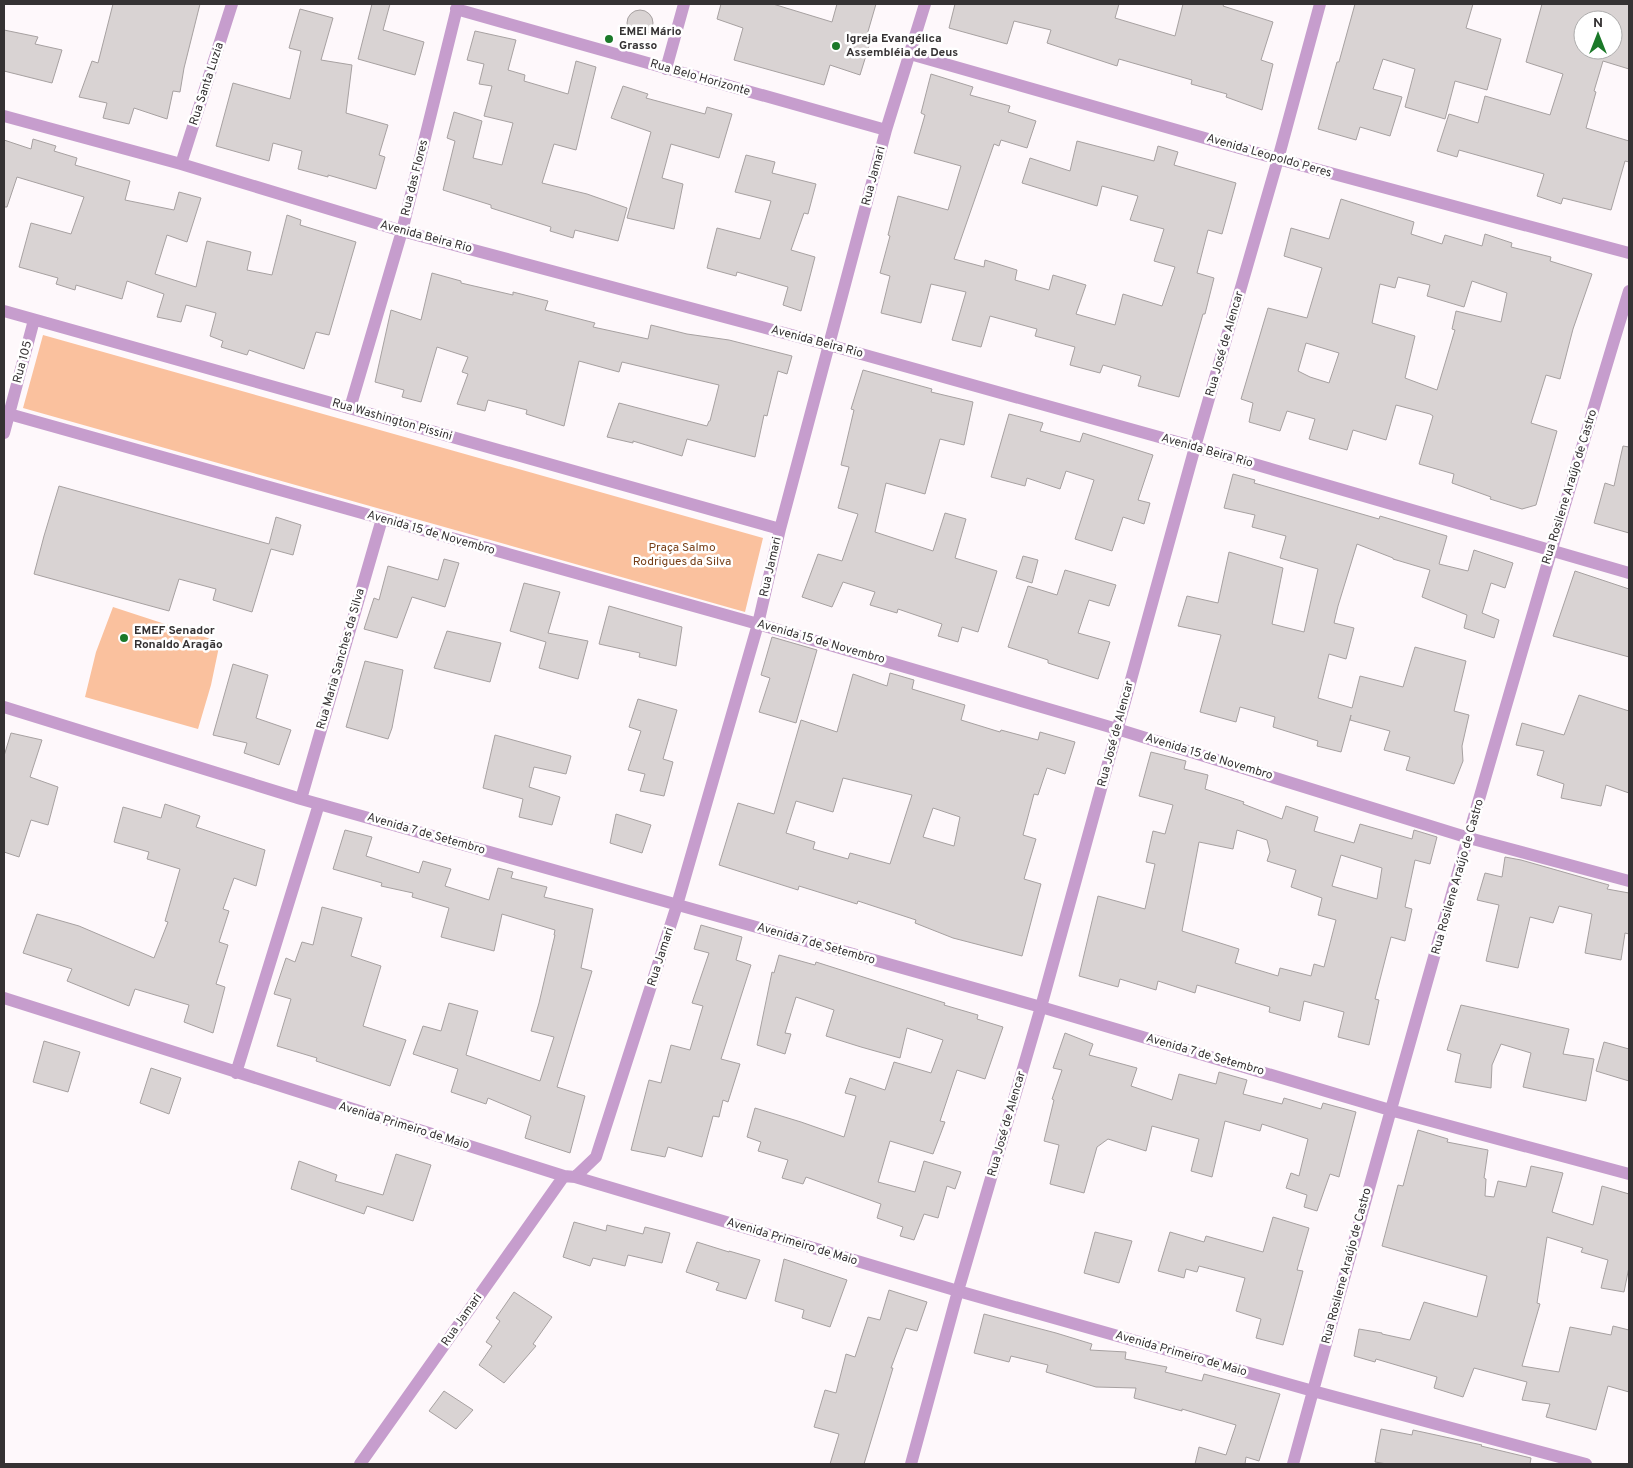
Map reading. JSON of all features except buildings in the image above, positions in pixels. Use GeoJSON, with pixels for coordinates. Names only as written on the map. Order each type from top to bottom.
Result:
{"type":"FeatureCollection","features":[{"type":"Feature","properties":{"kind":"street","name":"Rua Santa Luzia"},"geometry":{"type":"LineString","coordinates":[[181,164],[232,4]]}},
{"type":"Feature","properties":{"kind":"street"},"geometry":{"type":"LineString","coordinates":[[666,69],[684,4]]}},
{"type":"Feature","properties":{"kind":"street","name":"Rua Jamari"},"geometry":{"type":"LineString","coordinates":[[360,1464],[570,1176],[596,1158],[677,905],[758,624],[780,529],[886,130],[925,4]]}},
{"type":"Feature","properties":{"kind":"street","name":"Rua José de Alencar"},"geometry":{"type":"LineString","coordinates":[[911,1464],[958,1291],[1041,1007],[1320,4]]}},
{"type":"Feature","properties":{"kind":"street","name":"Rua Belo Horizonte"},"geometry":{"type":"LineString","coordinates":[[457,6],[666,69],[886,130]]}},
{"type":"Feature","properties":{"kind":"street","name":"Rua das Flores"},"geometry":{"type":"LineString","coordinates":[[350,408],[402,231],[457,6]]}},
{"type":"Feature","properties":{"kind":"street","name":"Avenida Leopoldo Peres"},"geometry":{"type":"LineString","coordinates":[[910,54],[1278,159],[1629,253]]}},
{"type":"Feature","properties":{"kind":"street","name":"Avenida Beira Rio"},"geometry":{"type":"LineString","coordinates":[[4,116],[181,164],[402,231],[829,344],[1629,573]]}},
{"type":"Feature","properties":{"kind":"street","name":"Rua Rosilene Araújo de Castro"},"geometry":{"type":"LineString","coordinates":[[1293,1464],[1390,1110],[1550,551],[1629,291]]}},
{"type":"Feature","properties":{"kind":"street","name":"Rua Washington Pissini"},"geometry":{"type":"LineString","coordinates":[[4,311],[780,529]]}},
{"type":"Feature","properties":{"kind":"street","name":"Rua 105"},"geometry":{"type":"LineString","coordinates":[[4,433],[34,320]]}},
{"type":"Feature","properties":{"kind":"street","name":"Avenida 15 de Novembro"},"geometry":{"type":"LineString","coordinates":[[9,414],[758,624],[1117,729],[1469,838],[1629,880]]}},
{"type":"Feature","properties":{"kind":"street","name":"Rua Maria Sanches da Silva"},"geometry":{"type":"LineString","coordinates":[[301,799],[382,519]]}},
{"type":"Feature","properties":{"kind":"street","name":"Avenida 7 de Setembro"},"geometry":{"type":"LineString","coordinates":[[4,707],[301,799],[1041,1007],[1390,1110],[1629,1174]]}},
{"type":"Feature","properties":{"kind":"street"},"geometry":{"type":"LineString","coordinates":[[236,1073],[319,804]]}},
{"type":"Feature","properties":{"kind":"street","name":"Avenida Primeiro de Maio"},"geometry":{"type":"LineString","coordinates":[[4,998],[236,1073],[570,1176],[958,1291],[1313,1391],[1586,1464]]}},
{"type":"Feature","properties":{"kind":"green space","name":"Praça Salmo Rodrigues da Silva"},"geometry":{"type":"Polygon","coordinates":[[[43,335],[763,538],[745,612],[23,408],[43,335]]]}},
{"type":"Feature","properties":{"kind":"green space"},"geometry":{"type":"Polygon","coordinates":[[[113,607],[220,642],[211,685],[198,729],[85,697],[96,652],[113,607]]]}},
{"type":"Feature","properties":{"kind":"place","name":"EMEI Mário Grasso"},"geometry":{"type":"Point","coordinates":[609,39]}},
{"type":"Feature","properties":{"kind":"place","name":"Igreja Evangélica Assembléia de Deus"},"geometry":{"type":"Point","coordinates":[836,46]}},
{"type":"Feature","properties":{"kind":"place","name":"EMEF Senador Ronaldo Aragão"},"geometry":{"type":"Point","coordinates":[124,638]}}]}
